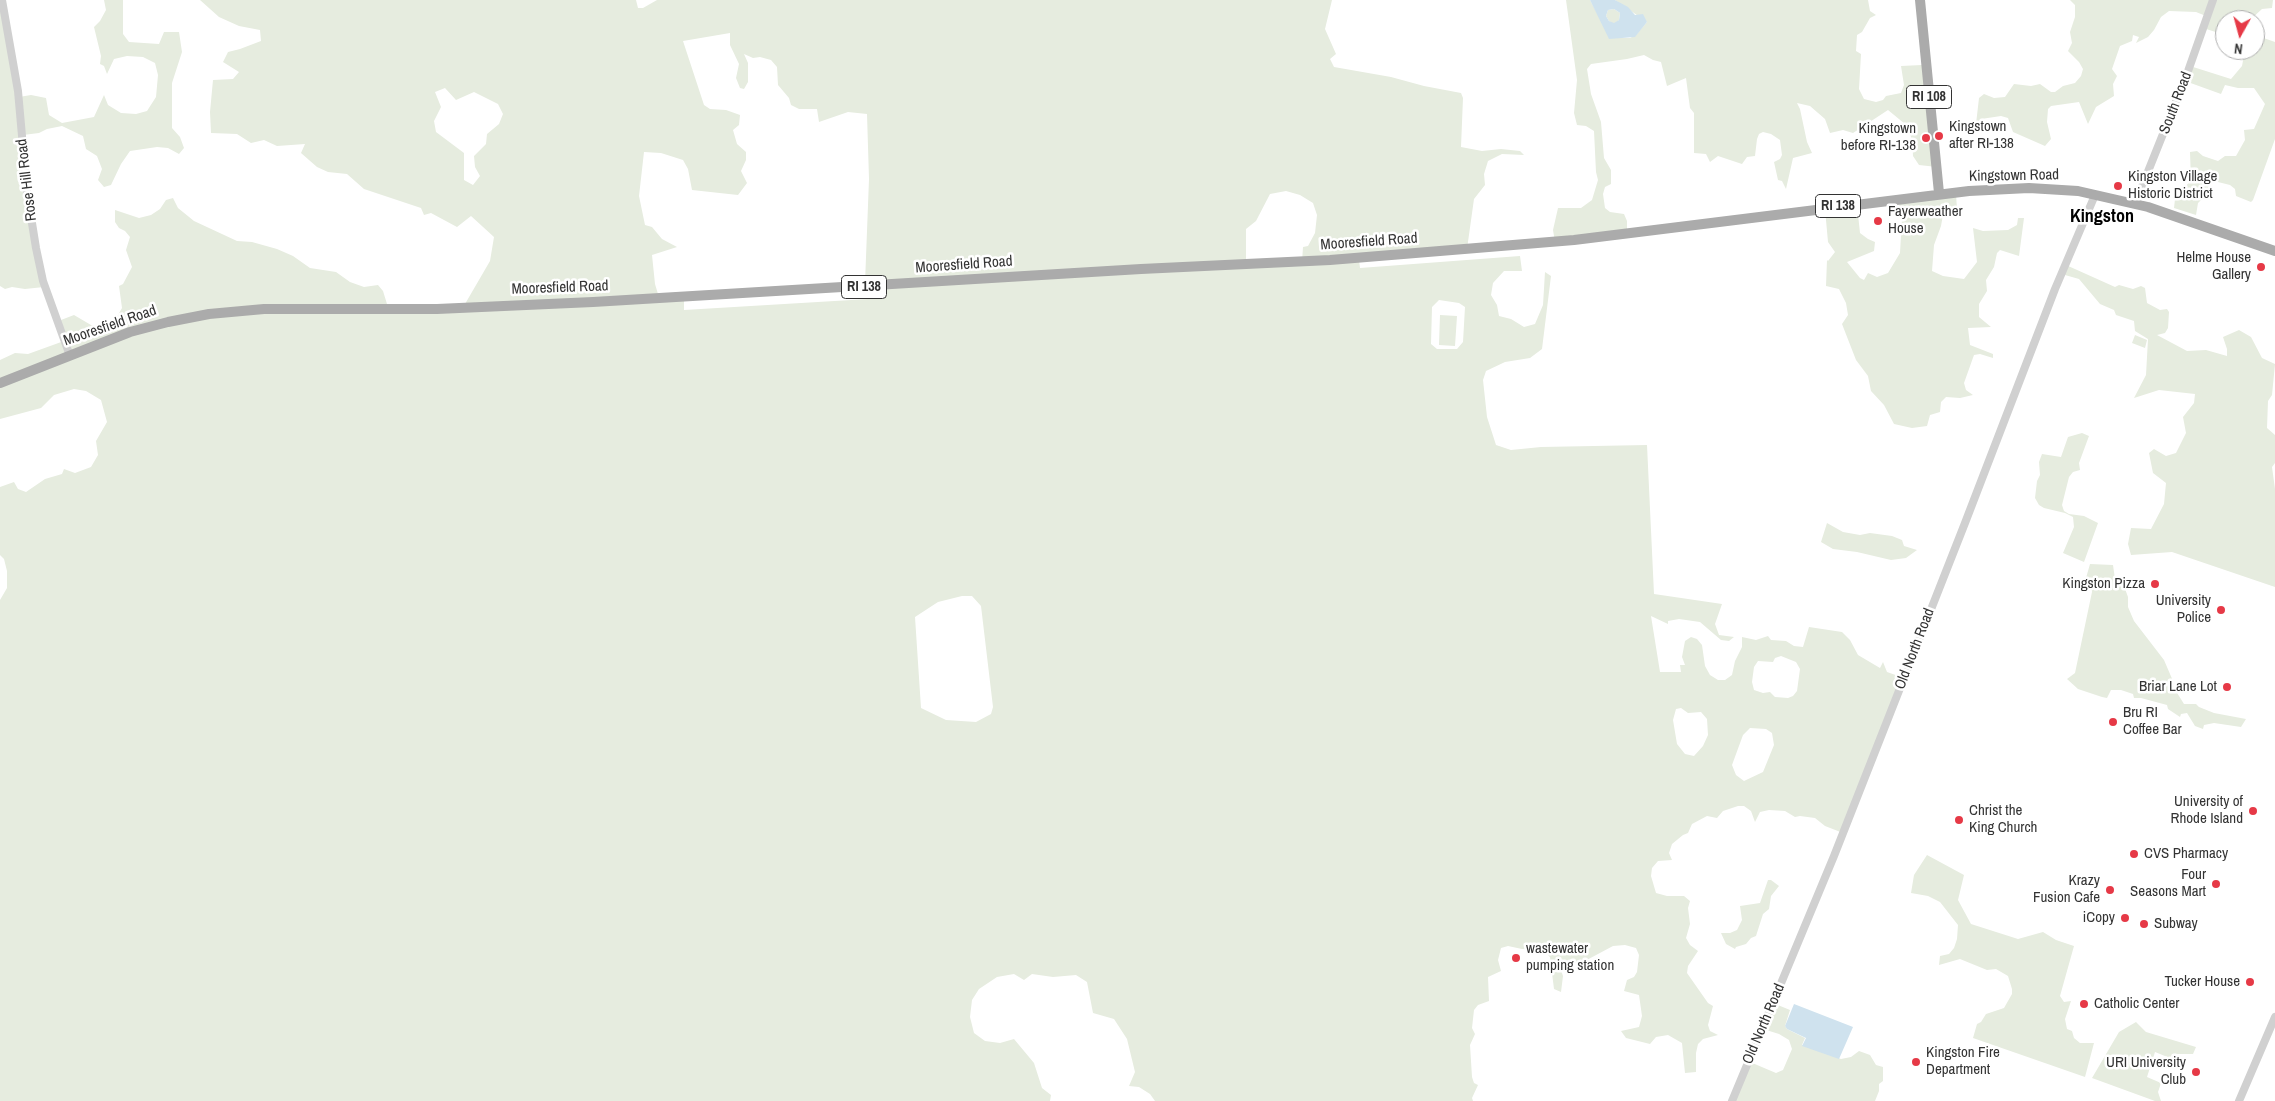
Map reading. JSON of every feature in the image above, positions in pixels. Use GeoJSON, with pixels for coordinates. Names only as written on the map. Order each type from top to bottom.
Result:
{"type":"FeatureCollection","features":[{"type":"Feature","properties":{"kind":"main road","name":"RI 108"},"geometry":{"type":"LineString","coordinates":[[1920,0],[1939,194]]}},
{"type":"Feature","properties":{"kind":"main road","name":"Kingstown Road"},"geometry":{"type":"LineString","coordinates":[[1939,194],[2029,188],[2078,191],[2136,204],[2275,251]]}},
{"type":"Feature","properties":{"kind":"main road","name":"Mooresfield Road"},"geometry":{"type":"LineString","coordinates":[[0,383],[130,332],[209,314],[264,309],[437,309],[593,302],[1141,269],[1330,260],[1592,238],[1939,194]]}},
{"type":"Feature","properties":{"kind":"street","name":"Rose Hill Road"},"geometry":{"type":"LineString","coordinates":[[2,0],[18,91],[27,192],[36,248],[43,282],[70,356]]}},
{"type":"Feature","properties":{"kind":"street","name":"South Road"},"geometry":{"type":"LineString","coordinates":[[2136,204],[2187,74],[2213,0]]}},
{"type":"Feature","properties":{"kind":"street","name":"Old North Road"},"geometry":{"type":"LineString","coordinates":[[1732,1101],[1834,856],[2055,289],[2094,195]]}},
{"type":"Feature","properties":{"kind":"street"},"geometry":{"type":"LineString","coordinates":[[2239,1101],[2275,1017]]}},
{"type":"Feature","properties":{"kind":"shaded area"},"geometry":{"type":"Polygon","coordinates":[[[0,0],[19,97],[31,95],[46,98],[49,115],[62,123],[94,117],[104,95],[108,105],[121,113],[136,114],[147,111],[156,97],[158,75],[155,63],[143,57],[127,56],[114,59],[107,74],[104,66],[100,64],[101,56],[94,27],[106,10],[104,0],[123,0],[123,34],[129,42],[159,44],[164,32],[179,32],[182,52],[172,83],[172,128],[180,137],[184,148],[179,154],[168,148],[157,147],[130,151],[121,164],[111,185],[104,187],[98,180],[102,169],[97,156],[86,149],[83,136],[62,126],[39,133],[23,135],[44,287],[25,289],[12,287],[5,289],[0,286],[0,0]]]}},
{"type":"Feature","properties":{"kind":"shaded area"},"geometry":{"type":"Polygon","coordinates":[[[200,0],[636,0],[638,8],[643,8],[657,0],[1332,0],[1325,29],[1336,54],[1330,59],[1334,67],[1391,77],[1461,93],[1463,98],[1461,147],[1482,151],[1501,149],[1520,151],[1524,155],[1502,154],[1488,161],[1484,174],[1485,185],[1474,199],[1467,249],[1359,260],[1360,268],[1520,256],[1522,271],[1504,271],[1493,283],[1491,295],[1497,305],[1499,316],[1511,319],[1524,327],[1535,324],[1543,305],[1545,272],[1551,276],[1542,349],[1530,358],[1505,362],[1486,371],[1483,380],[1487,417],[1496,445],[1511,450],[1541,447],[1647,445],[1654,594],[1722,604],[1715,624],[1719,635],[1734,637],[1729,641],[1721,640],[1700,622],[1679,619],[1668,621],[1668,624],[1651,616],[1660,672],[1681,672],[1680,665],[1685,665],[1682,657],[1685,641],[1691,637],[1697,639],[1702,645],[1705,666],[1710,675],[1718,680],[1725,680],[1732,675],[1735,661],[1742,647],[1742,637],[1756,640],[1768,636],[1771,640],[1786,641],[1794,646],[1803,647],[1809,627],[1842,632],[1850,640],[1858,655],[1880,668],[1883,662],[1887,672],[1904,678],[1843,833],[1825,826],[1815,818],[1795,817],[1785,811],[1769,810],[1760,812],[1755,822],[1751,811],[1744,806],[1738,806],[1723,811],[1717,818],[1707,816],[1692,824],[1688,833],[1672,844],[1669,853],[1672,860],[1658,861],[1652,868],[1651,876],[1656,893],[1667,896],[1684,896],[1690,901],[1688,908],[1690,924],[1686,938],[1690,945],[1698,951],[1688,966],[1687,973],[1708,1003],[1713,1006],[1708,1025],[1710,1031],[1718,1035],[1703,1039],[1698,1044],[1696,1072],[1685,1073],[1682,1043],[1668,1035],[1656,1037],[1650,1044],[1626,1038],[1621,1031],[1639,1027],[1642,1016],[1639,995],[1624,991],[1627,980],[1634,977],[1637,972],[1639,955],[1636,948],[1625,945],[1613,946],[1583,962],[1559,964],[1563,976],[1561,992],[1554,989],[1550,957],[1542,950],[1508,946],[1501,948],[1498,960],[1501,971],[1488,977],[1489,1001],[1478,1005],[1474,1010],[1472,1028],[1475,1034],[1470,1045],[1472,1077],[1474,1083],[1478,1085],[1472,1098],[1473,1101],[1155,1101],[1150,1094],[1139,1087],[1129,1086],[1135,1072],[1127,1039],[1114,1019],[1093,1013],[1087,982],[1076,975],[1053,977],[1032,974],[1024,980],[1014,974],[997,977],[979,989],[972,1000],[970,1017],[974,1033],[985,1041],[1000,1043],[1014,1039],[1034,1063],[1042,1088],[1051,1095],[1050,1101],[0,1101],[0,600],[7,588],[7,571],[4,559],[0,555],[0,487],[14,482],[18,489],[26,492],[45,479],[62,474],[64,469],[75,473],[91,467],[98,455],[96,441],[107,422],[101,400],[86,391],[74,389],[54,395],[41,408],[0,419],[0,360],[15,353],[28,354],[64,341],[61,320],[74,315],[91,325],[100,326],[115,320],[122,308],[119,286],[123,284],[132,267],[126,250],[130,237],[115,222],[115,210],[139,218],[151,215],[160,209],[166,200],[173,198],[178,208],[194,221],[237,241],[252,242],[277,249],[293,256],[310,268],[336,272],[350,282],[364,287],[378,285],[383,291],[387,304],[465,304],[490,261],[494,237],[471,216],[457,227],[431,213],[424,215],[421,208],[364,189],[347,174],[328,172],[317,167],[301,153],[305,144],[277,146],[264,140],[251,143],[237,134],[211,133],[210,112],[213,80],[233,79],[239,72],[223,62],[228,52],[261,41],[260,30],[239,26],[219,17],[200,0]],[[730,33],[683,41],[704,105],[710,109],[726,110],[740,115],[739,125],[733,130],[737,144],[746,152],[746,160],[741,171],[747,183],[738,195],[692,190],[688,169],[683,160],[661,153],[644,152],[639,196],[645,225],[652,227],[662,239],[677,247],[652,255],[658,294],[684,292],[684,310],[868,299],[865,283],[869,179],[867,114],[848,112],[819,122],[817,109],[799,109],[791,105],[789,98],[778,85],[777,67],[771,60],[760,57],[753,58],[744,54],[748,63],[748,82],[744,89],[740,88],[736,78],[739,64],[730,45],[730,33]],[[445,88],[435,92],[441,107],[434,121],[436,132],[464,153],[464,180],[473,185],[480,176],[475,167],[474,156],[486,144],[487,134],[499,124],[503,114],[498,104],[474,92],[456,100],[445,88]],[[1286,191],[1270,194],[1256,221],[1246,229],[1246,262],[1302,262],[1303,247],[1308,246],[1315,233],[1317,215],[1313,203],[1300,195],[1286,191]],[[1439,300],[1432,307],[1431,344],[1437,349],[1457,349],[1463,342],[1465,307],[1459,303],[1439,300]],[[962,596],[938,602],[915,617],[921,708],[946,720],[976,722],[991,714],[993,707],[981,606],[972,596],[962,596]],[[1781,656],[1775,658],[1773,662],[1758,661],[1754,667],[1752,682],[1754,690],[1763,693],[1770,692],[1775,697],[1788,698],[1793,696],[1797,691],[1800,669],[1796,662],[1781,656]],[[1681,708],[1676,709],[1673,720],[1677,744],[1685,754],[1694,756],[1703,746],[1708,735],[1707,719],[1701,712],[1688,713],[1681,708]],[[1750,728],[1743,735],[1732,765],[1736,775],[1744,781],[1763,772],[1774,745],[1772,733],[1766,729],[1750,728]]]}},
{"type":"Feature","properties":{"kind":"shaded area"},"geometry":{"type":"Polygon","coordinates":[[[1566,0],[1590,0],[1605,28],[1621,38],[1630,38],[1636,35],[1647,22],[1615,0],[1868,0],[1870,11],[1876,15],[1870,18],[1862,32],[1857,35],[1856,51],[1861,54],[1859,89],[1864,99],[1876,102],[1883,100],[1886,96],[1901,93],[1904,85],[1901,66],[1922,65],[1937,167],[1919,165],[1913,156],[1912,139],[1905,124],[1888,110],[1853,133],[1843,130],[1830,133],[1825,119],[1810,106],[1797,103],[1807,142],[1812,153],[1793,158],[1786,189],[1782,181],[1778,180],[1774,162],[1780,159],[1782,155],[1780,140],[1771,134],[1763,132],[1759,134],[1755,156],[1747,157],[1742,164],[1718,156],[1710,162],[1706,154],[1694,153],[1694,113],[1690,108],[1686,78],[1667,86],[1661,62],[1644,55],[1591,64],[1587,69],[1591,94],[1601,122],[1604,158],[1611,170],[1611,184],[1605,187],[1603,194],[1605,208],[1610,212],[1624,214],[1627,221],[1627,233],[1555,242],[1553,230],[1558,208],[1581,208],[1592,200],[1598,180],[1594,131],[1586,126],[1577,125],[1574,113],[1577,80],[1566,0]]]}},
{"type":"Feature","properties":{"kind":"shaded area"},"geometry":{"type":"Polygon","coordinates":[[[2070,0],[2273,0],[2272,8],[2261,10],[2215,10],[2215,32],[2203,28],[2206,16],[2196,12],[2169,11],[2161,17],[2148,37],[2136,43],[2139,37],[2133,35],[2132,41],[2120,46],[2112,69],[2117,76],[2113,84],[2114,96],[2096,107],[2088,124],[2079,102],[2051,106],[2048,109],[2047,122],[2051,139],[2045,146],[2013,132],[2008,118],[2001,116],[1981,119],[1976,124],[1979,98],[1984,94],[1994,98],[2005,97],[2014,84],[2031,86],[2040,84],[2051,92],[2055,92],[2063,86],[2075,83],[2081,76],[2083,69],[2068,51],[2072,43],[2070,32],[2075,17],[2075,5],[2070,0]]]}},
{"type":"Feature","properties":{"kind":"shaded area"},"geometry":{"type":"Polygon","coordinates":[[[1614,9],[1620,13],[1619,20],[1614,24],[1606,16],[1608,10],[1614,9]]]}},
{"type":"Feature","properties":{"kind":"shaded area"},"geometry":{"type":"Polygon","coordinates":[[[2265,38],[2275,42],[2275,139],[2253,200],[2251,202],[2236,196],[2235,189],[2230,185],[2214,181],[2210,184],[2205,196],[2198,203],[2196,215],[2174,208],[2175,199],[2191,180],[2190,152],[2197,151],[2203,156],[2218,161],[2225,156],[2236,156],[2245,140],[2244,130],[2254,129],[2265,104],[2254,88],[2238,88],[2225,85],[2221,94],[2185,81],[2190,66],[2231,79],[2242,66],[2243,60],[2265,60],[2265,38]]]}},
{"type":"Feature","properties":{"kind":"shaded area"},"geometry":{"type":"Polygon","coordinates":[[[1956,194],[1957,209],[1944,209],[1941,226],[1934,245],[1932,271],[1943,276],[1964,279],[1977,262],[1973,228],[1983,231],[2008,230],[2017,225],[2018,218],[2024,218],[2019,256],[2000,250],[1997,253],[1994,267],[1986,280],[1987,291],[1979,304],[1979,317],[1991,327],[1968,328],[1970,345],[1993,354],[1993,358],[1980,354],[1974,355],[1964,383],[1966,390],[1973,395],[1960,398],[1946,397],[1941,402],[1940,412],[1930,415],[1927,426],[1912,428],[1894,424],[1884,405],[1871,391],[1868,376],[1856,360],[1842,324],[1848,315],[1846,303],[1839,289],[1826,286],[1827,260],[1835,252],[1828,242],[1825,209],[1857,205],[1860,233],[1875,242],[1874,251],[1847,262],[1860,278],[1864,280],[1868,273],[1877,277],[1888,273],[1900,253],[1902,217],[1898,200],[1956,194]]]}},
{"type":"Feature","properties":{"kind":"shaded area"},"geometry":{"type":"Polygon","coordinates":[[[2066,265],[2115,287],[2119,285],[2133,289],[2141,286],[2145,288],[2147,303],[2160,310],[2167,309],[2169,312],[2168,328],[2165,333],[2157,335],[2187,351],[2206,350],[2227,356],[2223,337],[2239,330],[2251,337],[2262,358],[2275,364],[2272,395],[2268,401],[2267,428],[2275,435],[2275,463],[2272,467],[2275,489],[2275,587],[2172,552],[2131,555],[2128,544],[2131,528],[2151,529],[2164,504],[2166,483],[2153,473],[2149,453],[2154,449],[2166,456],[2176,453],[2186,433],[2183,417],[2194,403],[2195,394],[2159,390],[2134,398],[2146,375],[2148,339],[2135,331],[2134,321],[2116,315],[2114,310],[2100,304],[2079,279],[2065,275],[2066,265]]]}},
{"type":"Feature","properties":{"kind":"shaded area"},"geometry":{"type":"Polygon","coordinates":[[[1440,315],[1457,316],[1455,346],[1439,345],[1440,315]]]}},
{"type":"Feature","properties":{"kind":"shaded area"},"geometry":{"type":"Polygon","coordinates":[[[2135,335],[2147,340],[2145,348],[2132,343],[2135,335]]]}},
{"type":"Feature","properties":{"kind":"shaded area"},"geometry":{"type":"Polygon","coordinates":[[[2082,433],[2089,436],[2079,463],[2080,470],[2073,472],[2069,477],[2062,505],[2064,511],[2069,514],[2084,516],[2098,523],[2084,562],[2063,553],[2074,527],[2073,517],[2044,508],[2039,505],[2035,498],[2037,481],[2040,475],[2039,462],[2042,454],[2061,457],[2068,437],[2082,433]]]}},
{"type":"Feature","properties":{"kind":"shaded area"},"geometry":{"type":"Polygon","coordinates":[[[1827,523],[1843,532],[1860,535],[1870,533],[1892,536],[1902,540],[1904,546],[1917,550],[1906,558],[1891,560],[1857,552],[1833,549],[1821,542],[1827,523]]]}},
{"type":"Feature","properties":{"kind":"shaded area"},"geometry":{"type":"Polygon","coordinates":[[[2090,564],[2113,565],[2115,579],[2124,586],[2128,597],[2128,607],[2134,621],[2164,660],[2174,688],[2184,704],[2196,704],[2214,713],[2246,719],[2241,727],[2214,723],[2204,725],[2203,729],[2195,726],[2187,713],[2181,714],[2180,717],[2168,709],[2167,705],[2134,698],[2133,694],[2121,690],[2111,690],[2107,698],[2102,697],[2078,689],[2067,679],[2075,673],[2092,592],[2091,582],[2086,578],[2090,564]]]}},
{"type":"Feature","properties":{"kind":"shaded area"},"geometry":{"type":"Polygon","coordinates":[[[1927,855],[1964,875],[1958,900],[1971,924],[2018,939],[2043,932],[2056,940],[2074,946],[2060,996],[2064,1002],[2071,1001],[2065,1019],[2067,1029],[2072,1031],[2074,1038],[2080,1043],[2094,1043],[2085,1077],[1973,1038],[1977,1024],[1981,1022],[1986,1014],[2004,1008],[2012,994],[2012,989],[2008,976],[1996,969],[1987,970],[1960,959],[1939,965],[1940,956],[1949,954],[1954,948],[1958,925],[1940,902],[1928,896],[1911,893],[1914,875],[1927,855]]]}},
{"type":"Feature","properties":{"kind":"shaded area"},"geometry":{"type":"Polygon","coordinates":[[[1768,880],[1779,886],[1771,896],[1769,909],[1763,914],[1756,936],[1751,938],[1746,944],[1735,949],[1726,944],[1721,933],[1730,933],[1737,930],[1742,920],[1740,906],[1760,903],[1768,880]]]}},
{"type":"Feature","properties":{"kind":"shaded area"},"geometry":{"type":"Polygon","coordinates":[[[1773,1003],[1790,1010],[1785,1026],[1787,1029],[1805,1038],[1802,1045],[1841,1059],[1851,1057],[1859,1051],[1870,1055],[1876,1065],[1883,1067],[1883,1081],[1879,1084],[1879,1091],[1875,1101],[1732,1101],[1750,1062],[1776,1073],[1783,1070],[1792,1049],[1789,1040],[1779,1034],[1763,1029],[1773,1003]]]}},
{"type":"Feature","properties":{"kind":"shaded area"},"geometry":{"type":"Polygon","coordinates":[[[2136,1022],[2146,1032],[2196,1047],[2193,1054],[2172,1054],[2170,1058],[2155,1052],[2147,1077],[2161,1083],[2158,1092],[2161,1101],[2155,1101],[2092,1078],[2119,1032],[2136,1022]]]}},
{"type":"Feature","properties":{"kind":"water"},"geometry":{"type":"Polygon","coordinates":[[[1590,0],[1615,0],[1628,7],[1635,15],[1643,14],[1647,22],[1635,37],[1609,39],[1590,0]],[[1614,9],[1608,10],[1606,16],[1609,21],[1614,23],[1619,20],[1620,13],[1614,9]]]}},
{"type":"Feature","properties":{"kind":"water"},"geometry":{"type":"Polygon","coordinates":[[[1794,1004],[1853,1027],[1839,1059],[1802,1046],[1806,1038],[1787,1029],[1785,1026],[1794,1004]]]}},
{"type":"Feature","properties":{"kind":"place","name":"Kingstown after RI-138"},"geometry":{"type":"Point","coordinates":[1939,136]}},
{"type":"Feature","properties":{"kind":"place","name":"Kingstown before RI-138"},"geometry":{"type":"Point","coordinates":[1926,138]}},
{"type":"Feature","properties":{"kind":"place","name":"Kingston Village Historic District"},"geometry":{"type":"Point","coordinates":[2118,186]}},
{"type":"Feature","properties":{"kind":"place","name":"Fayerweather House"},"geometry":{"type":"Point","coordinates":[1878,221]}},
{"type":"Feature","properties":{"kind":"place","name":"Helme House Gallery"},"geometry":{"type":"Point","coordinates":[2261,267]}},
{"type":"Feature","properties":{"kind":"place","name":"Kingston Pizza"},"geometry":{"type":"Point","coordinates":[2155,584]}},
{"type":"Feature","properties":{"kind":"place","name":"University Police"},"geometry":{"type":"Point","coordinates":[2221,610]}},
{"type":"Feature","properties":{"kind":"place","name":"Briar Lane Lot"},"geometry":{"type":"Point","coordinates":[2227,687]}},
{"type":"Feature","properties":{"kind":"place","name":"Bru RI Coffee Bar"},"geometry":{"type":"Point","coordinates":[2113,722]}},
{"type":"Feature","properties":{"kind":"place","name":"University of Rhode Island"},"geometry":{"type":"Point","coordinates":[2253,811]}},
{"type":"Feature","properties":{"kind":"place","name":"Christ the King Church"},"geometry":{"type":"Point","coordinates":[1959,820]}},
{"type":"Feature","properties":{"kind":"place","name":"CVS Pharmacy"},"geometry":{"type":"Point","coordinates":[2134,854]}},
{"type":"Feature","properties":{"kind":"place","name":"Four Seasons Mart"},"geometry":{"type":"Point","coordinates":[2216,884]}},
{"type":"Feature","properties":{"kind":"place","name":"Krazy Fusion Cafe"},"geometry":{"type":"Point","coordinates":[2110,890]}},
{"type":"Feature","properties":{"kind":"place","name":"iCopy"},"geometry":{"type":"Point","coordinates":[2125,918]}},
{"type":"Feature","properties":{"kind":"place","name":"Subway"},"geometry":{"type":"Point","coordinates":[2144,924]}},
{"type":"Feature","properties":{"kind":"place","name":"wastewater pumping station"},"geometry":{"type":"Point","coordinates":[1516,958]}},
{"type":"Feature","properties":{"kind":"place","name":"Tucker House"},"geometry":{"type":"Point","coordinates":[2250,982]}},
{"type":"Feature","properties":{"kind":"place","name":"Catholic Center"},"geometry":{"type":"Point","coordinates":[2084,1004]}},
{"type":"Feature","properties":{"kind":"place","name":"Kingston Fire Department"},"geometry":{"type":"Point","coordinates":[1916,1062]}},
{"type":"Feature","properties":{"kind":"place","name":"URI University Club"},"geometry":{"type":"Point","coordinates":[2196,1072]}},
{"type":"Feature","properties":{"kind":"district","name":"Kingston"},"geometry":{"type":"Point","coordinates":[2102,217]}}]}
